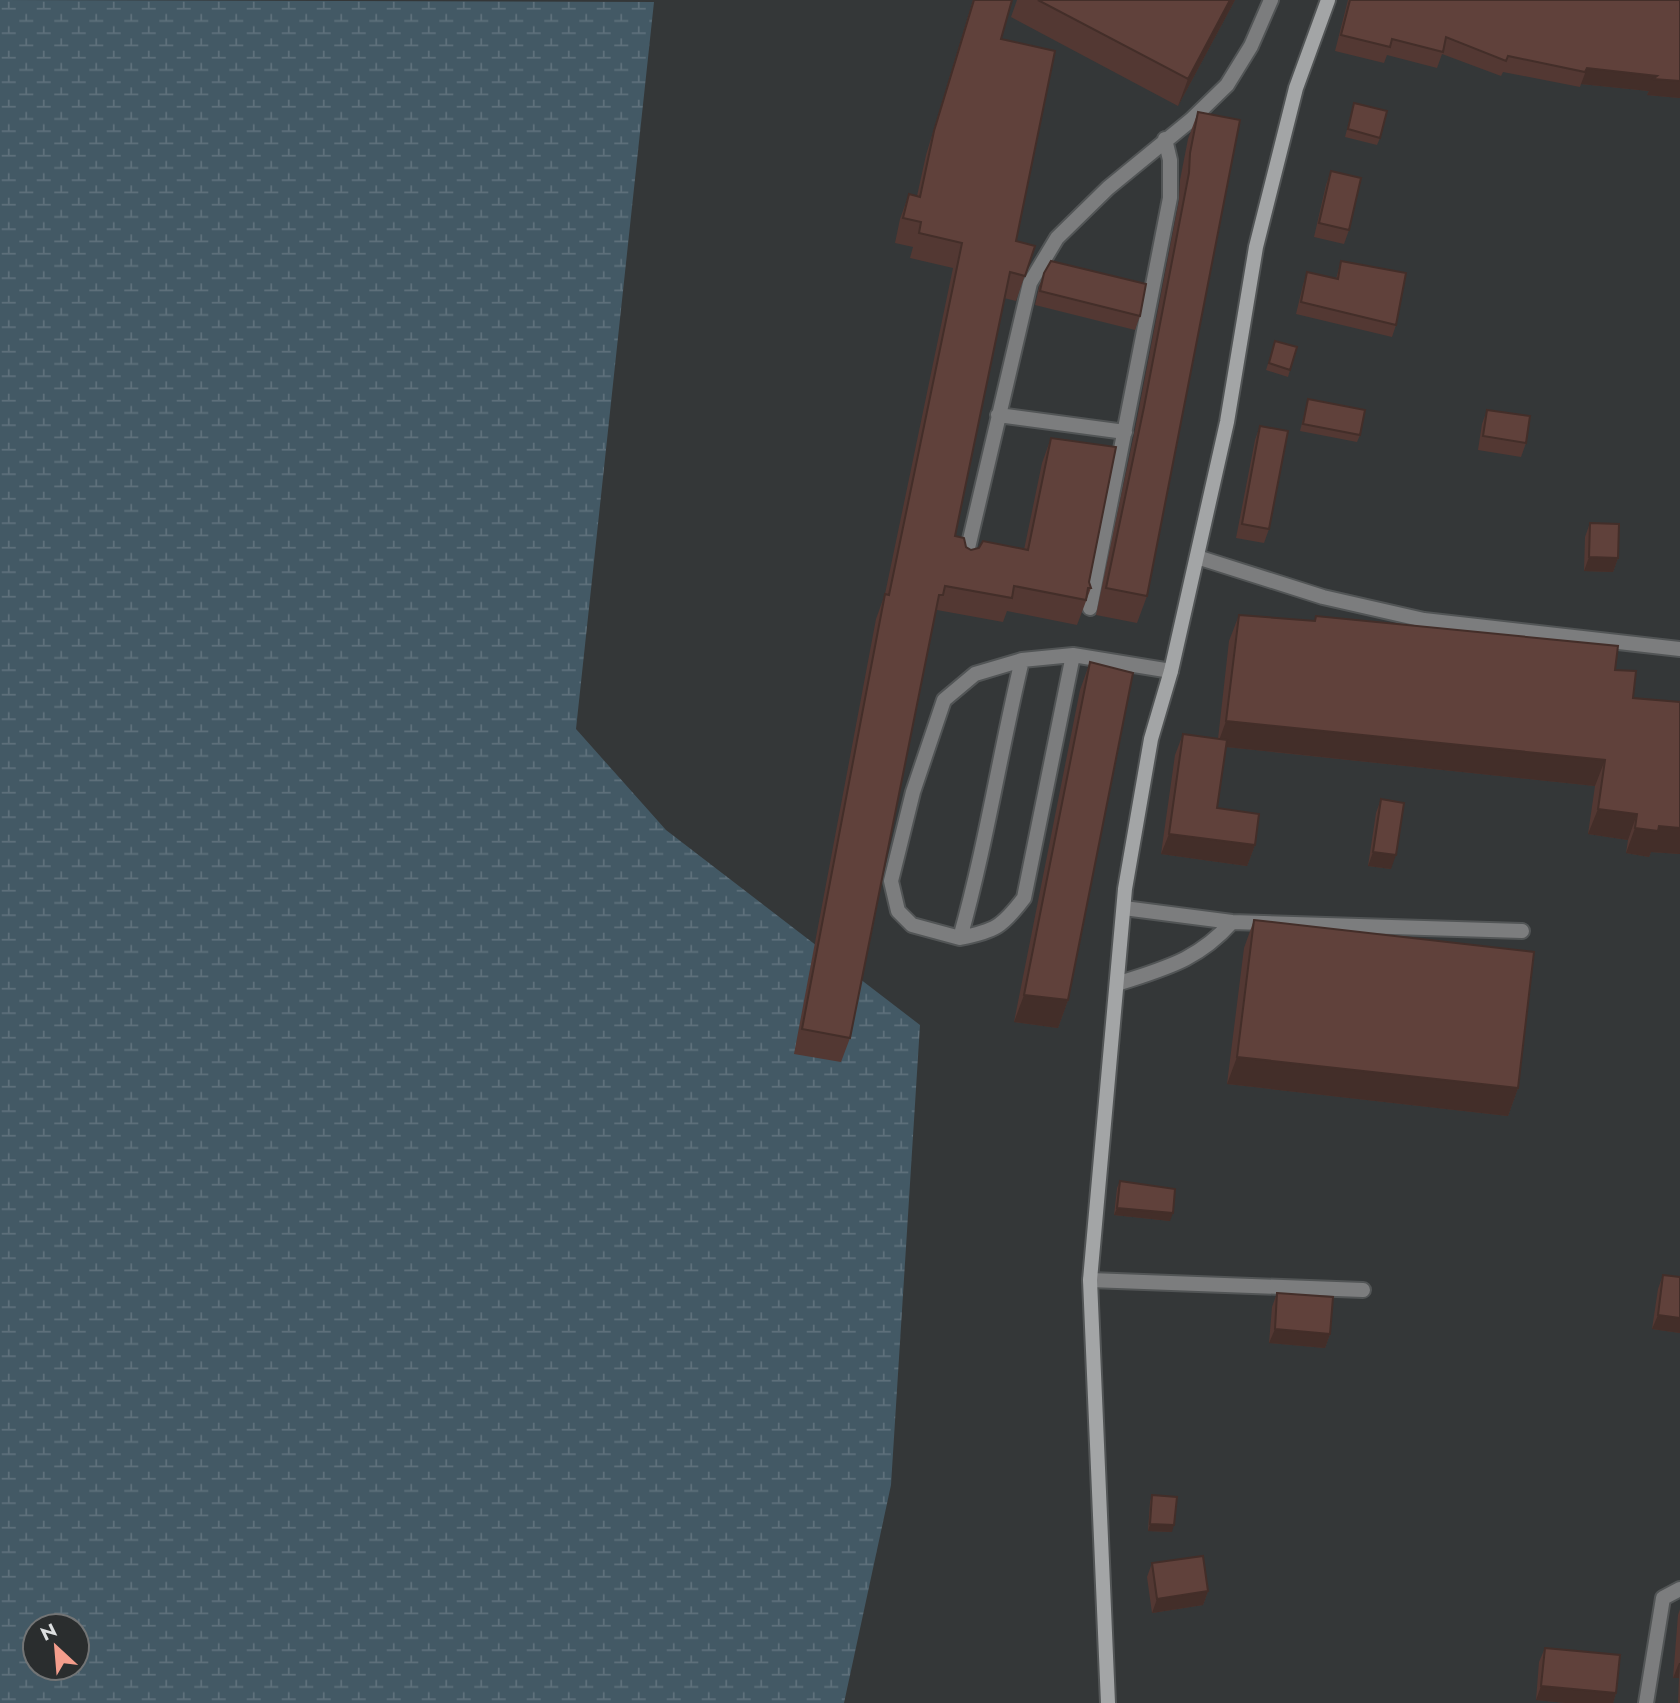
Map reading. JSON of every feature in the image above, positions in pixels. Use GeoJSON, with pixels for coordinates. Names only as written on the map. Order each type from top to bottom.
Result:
{"type":"FeatureCollection","features":[{"type":"Feature","properties":{"kind":"street"},"geometry":{"type":"LineString","coordinates":[[964,565],[1030,283],[1057,238],[1108,188],[1191,120],[1227,85],[1251,46],[1270,0]]}},
{"type":"Feature","properties":{"kind":"street"},"geometry":{"type":"LineString","coordinates":[[1108,1703],[1090,1280],[1124,908],[1151,739],[1171,671],[1227,422],[1256,247],[1296,88],[1328,0]]}},
{"type":"Feature","properties":{"kind":"street"},"geometry":{"type":"LineString","coordinates":[[1090,608],[1170,198],[1170,160],[1165,139]]}},
{"type":"Feature","properties":{"kind":"street"},"geometry":{"type":"LineString","coordinates":[[998,415],[1125,432]]}},
{"type":"Feature","properties":{"kind":"street"},"geometry":{"type":"LineString","coordinates":[[1197,557],[1323,597],[1424,620],[1680,649]]}},
{"type":"Feature","properties":{"kind":"street"},"geometry":{"type":"LineString","coordinates":[[1073,655],[1024,898],[1006,922],[991,932],[960,938],[912,925],[898,911],[891,881],[913,792],[944,700],[975,674],[1022,660],[1073,655],[1171,671]]}},
{"type":"Feature","properties":{"kind":"street"},"geometry":{"type":"LineString","coordinates":[[960,938],[976,882],[1000,749],[1022,660]]}},
{"type":"Feature","properties":{"kind":"street"},"geometry":{"type":"LineString","coordinates":[[1124,908],[1232,922],[1522,930]]}},
{"type":"Feature","properties":{"kind":"street"},"geometry":{"type":"LineString","coordinates":[[1117,984],[1197,955],[1212,944],[1232,922]]}},
{"type":"Feature","properties":{"kind":"street"},"geometry":{"type":"LineString","coordinates":[[1090,1280],[1363,1290]]}},
{"type":"Feature","properties":{"kind":"street"},"geometry":{"type":"LineString","coordinates":[[1646,1703],[1663,1598],[1680,1589]]}},
{"type":"Feature","properties":{"kind":"green space"},"geometry":{"type":"Polygon","coordinates":[[[0,0],[654,2],[576,729],[666,830],[920,1025],[891,1485],[844,1703],[0,1703],[0,0]]]}},
{"type":"Feature","properties":{"kind":"building"},"geometry":{"type":"Polygon","coordinates":[[[974,0],[1012,0],[1001,39],[1055,51],[1016,241],[1035,246],[1025,276],[1010,272],[955,536],[964,538],[966,547],[971,550],[979,548],[983,541],[1028,550],[1051,438],[1116,447],[1089,582],[1091,588],[1088,588],[1086,600],[1014,586],[1012,598],[945,586],[943,595],[939,595],[850,1038],[802,1029],[885,594],[889,595],[962,243],[919,233],[921,222],[903,218],[909,194],[920,197],[934,131],[974,0]]]}},
{"type":"Feature","properties":{"kind":"building"},"geometry":{"type":"Polygon","coordinates":[[[1038,0],[1230,0],[1188,79],[1038,0]]]}},
{"type":"Feature","properties":{"kind":"building"},"geometry":{"type":"Polygon","coordinates":[[[1350,0],[1680,0],[1680,81],[1587,68],[1585,72],[1508,56],[1506,61],[1446,37],[1443,52],[1392,39],[1390,47],[1341,35],[1350,0]]]}},
{"type":"Feature","properties":{"kind":"building"},"geometry":{"type":"Polygon","coordinates":[[[1354,103],[1387,111],[1380,138],[1348,129],[1354,103]]]}},
{"type":"Feature","properties":{"kind":"building"},"geometry":{"type":"Polygon","coordinates":[[[1198,112],[1240,120],[1147,596],[1106,588],[1144,407],[1189,173],[1198,112]]]}},
{"type":"Feature","properties":{"kind":"building"},"geometry":{"type":"Polygon","coordinates":[[[1331,171],[1361,178],[1349,230],[1319,223],[1331,171]]]}},
{"type":"Feature","properties":{"kind":"building"},"geometry":{"type":"Polygon","coordinates":[[[1051,261],[1146,284],[1140,316],[1040,291],[1044,273],[1051,261]]]}},
{"type":"Feature","properties":{"kind":"building"},"geometry":{"type":"Polygon","coordinates":[[[1341,261],[1406,273],[1396,325],[1301,302],[1307,272],[1338,279],[1341,261]]]}},
{"type":"Feature","properties":{"kind":"building"},"geometry":{"type":"Polygon","coordinates":[[[1275,341],[1297,347],[1290,370],[1269,363],[1275,341]]]}},
{"type":"Feature","properties":{"kind":"building"},"geometry":{"type":"Polygon","coordinates":[[[1308,399],[1365,410],[1360,435],[1303,424],[1308,399]]]}},
{"type":"Feature","properties":{"kind":"building"},"geometry":{"type":"Polygon","coordinates":[[[1487,410],[1530,416],[1526,443],[1483,436],[1487,410]]]}},
{"type":"Feature","properties":{"kind":"building"},"geometry":{"type":"Polygon","coordinates":[[[1260,426],[1288,431],[1269,529],[1242,524],[1260,426]]]}},
{"type":"Feature","properties":{"kind":"building"},"geometry":{"type":"Polygon","coordinates":[[[1590,523],[1619,524],[1618,558],[1589,557],[1590,523]]]}},
{"type":"Feature","properties":{"kind":"building"},"geometry":{"type":"Polygon","coordinates":[[[1239,615],[1315,621],[1316,616],[1618,646],[1615,670],[1636,671],[1633,698],[1680,702],[1680,828],[1659,826],[1658,831],[1635,828],[1637,814],[1598,809],[1605,760],[1226,721],[1239,615]]]}},
{"type":"Feature","properties":{"kind":"building"},"geometry":{"type":"Polygon","coordinates":[[[1090,662],[1133,673],[1068,1000],[1024,995],[1090,662]]]}},
{"type":"Feature","properties":{"kind":"building"},"geometry":{"type":"Polygon","coordinates":[[[1183,734],[1227,740],[1217,808],[1259,814],[1255,845],[1169,834],[1183,734]]]}},
{"type":"Feature","properties":{"kind":"building"},"geometry":{"type":"Polygon","coordinates":[[[1381,799],[1404,803],[1396,855],[1373,852],[1381,799]]]}},
{"type":"Feature","properties":{"kind":"building"},"geometry":{"type":"Polygon","coordinates":[[[1254,920],[1534,952],[1518,1088],[1237,1057],[1254,920]]]}},
{"type":"Feature","properties":{"kind":"building"},"geometry":{"type":"Polygon","coordinates":[[[1120,1181],[1175,1189],[1173,1213],[1117,1208],[1120,1181]]]}},
{"type":"Feature","properties":{"kind":"building"},"geometry":{"type":"Polygon","coordinates":[[[1663,1275],[1680,1277],[1680,1318],[1658,1315],[1663,1275]]]}},
{"type":"Feature","properties":{"kind":"building"},"geometry":{"type":"Polygon","coordinates":[[[1277,1293],[1333,1297],[1330,1334],[1275,1329],[1277,1293]]]}},
{"type":"Feature","properties":{"kind":"building"},"geometry":{"type":"Polygon","coordinates":[[[1152,1495],[1177,1497],[1174,1525],[1150,1524],[1152,1495]]]}},
{"type":"Feature","properties":{"kind":"building"},"geometry":{"type":"Polygon","coordinates":[[[1203,1556],[1208,1591],[1157,1599],[1152,1563],[1203,1556]]]}},
{"type":"Feature","properties":{"kind":"building"},"geometry":{"type":"Polygon","coordinates":[[[1545,1648],[1620,1655],[1616,1693],[1541,1686],[1545,1648]]]}}]}
